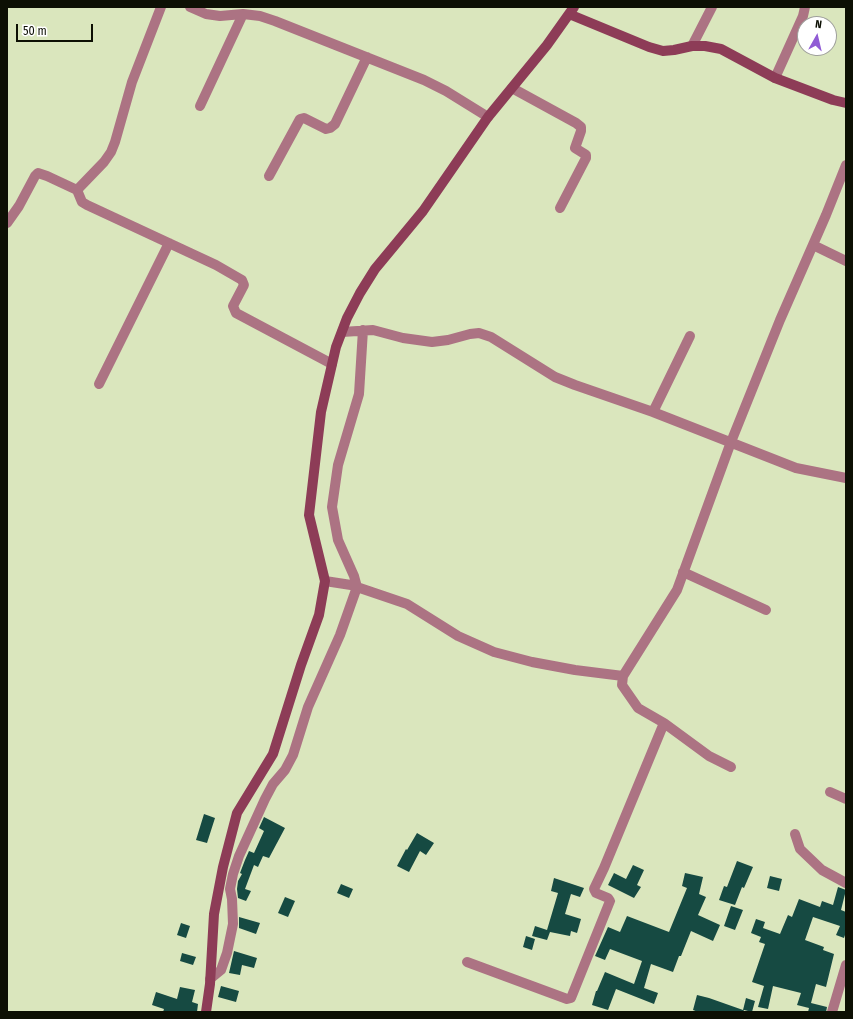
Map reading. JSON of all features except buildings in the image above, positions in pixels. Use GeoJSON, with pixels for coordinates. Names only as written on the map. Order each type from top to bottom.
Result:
{"type":"FeatureCollection","features":[{"type":"Feature","properties":{"kind":"street"},"geometry":{"type":"LineString","coordinates":[[77,190],[104,162],[115,142],[132,82],[161,7]]}},
{"type":"Feature","properties":{"kind":"street"},"geometry":{"type":"LineString","coordinates":[[190,7],[206,14],[220,16],[248,12],[275,21],[400,70],[446,91],[488,117]]}},
{"type":"Feature","properties":{"kind":"street"},"geometry":{"type":"LineString","coordinates":[[692,46],[712,7]]}},
{"type":"Feature","properties":{"kind":"street"},"geometry":{"type":"LineString","coordinates":[[775,78],[803,16],[805,7]]}},
{"type":"Feature","properties":{"kind":"street"},"geometry":{"type":"LineString","coordinates":[[206,1012],[210,979],[214,914],[223,867],[237,813],[273,754],[301,665],[319,615],[325,581],[309,515],[321,412],[336,347],[347,318],[375,269],[423,210],[488,117],[547,45],[571,11],[649,47],[663,51],[692,46],[705,46],[721,49],[775,78],[833,100],[846,102]]}},
{"type":"Feature","properties":{"kind":"street"},"geometry":{"type":"LineString","coordinates":[[200,106],[248,12]]}},
{"type":"Feature","properties":{"kind":"street"},"geometry":{"type":"LineString","coordinates":[[269,176],[300,120],[304,118],[326,129],[335,124],[368,57]]}},
{"type":"Feature","properties":{"kind":"street"},"geometry":{"type":"LineString","coordinates":[[512,88],[576,123],[582,128],[575,148],[586,155],[586,158],[560,208]]}},
{"type":"Feature","properties":{"kind":"street"},"geometry":{"type":"LineString","coordinates":[[731,767],[709,756],[664,723],[638,708],[622,685],[623,676],[677,590],[731,442],[780,320],[846,165]]}},
{"type":"Feature","properties":{"kind":"street"},"geometry":{"type":"LineString","coordinates":[[8,220],[19,206],[35,176],[38,173],[47,176],[77,190],[82,202],[87,205],[216,265],[242,280],[244,285],[233,306],[236,313],[332,364]]}},
{"type":"Feature","properties":{"kind":"street"},"geometry":{"type":"LineString","coordinates":[[99,384],[169,243]]}},
{"type":"Feature","properties":{"kind":"street"},"geometry":{"type":"LineString","coordinates":[[813,245],[846,261]]}},
{"type":"Feature","properties":{"kind":"street"},"geometry":{"type":"LineString","coordinates":[[210,979],[221,970],[227,953],[233,924],[230,889],[239,856],[273,784],[286,770],[293,755],[308,707],[340,635],[356,586],[354,576],[338,540],[332,507],[338,465],[358,394],[363,330]]}},
{"type":"Feature","properties":{"kind":"street"},"geometry":{"type":"LineString","coordinates":[[342,332],[373,330],[403,338],[432,342],[479,333],[491,337],[554,377],[574,385],[653,412],[796,468],[846,478]]}},
{"type":"Feature","properties":{"kind":"street"},"geometry":{"type":"LineString","coordinates":[[653,412],[690,336]]}},
{"type":"Feature","properties":{"kind":"street"},"geometry":{"type":"LineString","coordinates":[[683,572],[766,610]]}},
{"type":"Feature","properties":{"kind":"street"},"geometry":{"type":"LineString","coordinates":[[325,581],[356,586],[407,604],[458,636],[494,652],[532,662],[575,670],[623,676]]}},
{"type":"Feature","properties":{"kind":"street"},"geometry":{"type":"LineString","coordinates":[[467,962],[567,999],[571,998],[610,901],[608,898],[596,893],[594,889],[664,723]]}},
{"type":"Feature","properties":{"kind":"street"},"geometry":{"type":"LineString","coordinates":[[830,792],[846,799]]}},
{"type":"Feature","properties":{"kind":"street"},"geometry":{"type":"LineString","coordinates":[[795,834],[800,849],[822,870],[846,883]]}},
{"type":"Feature","properties":{"kind":"street"},"geometry":{"type":"LineString","coordinates":[[832,1012],[846,965]]}}]}
